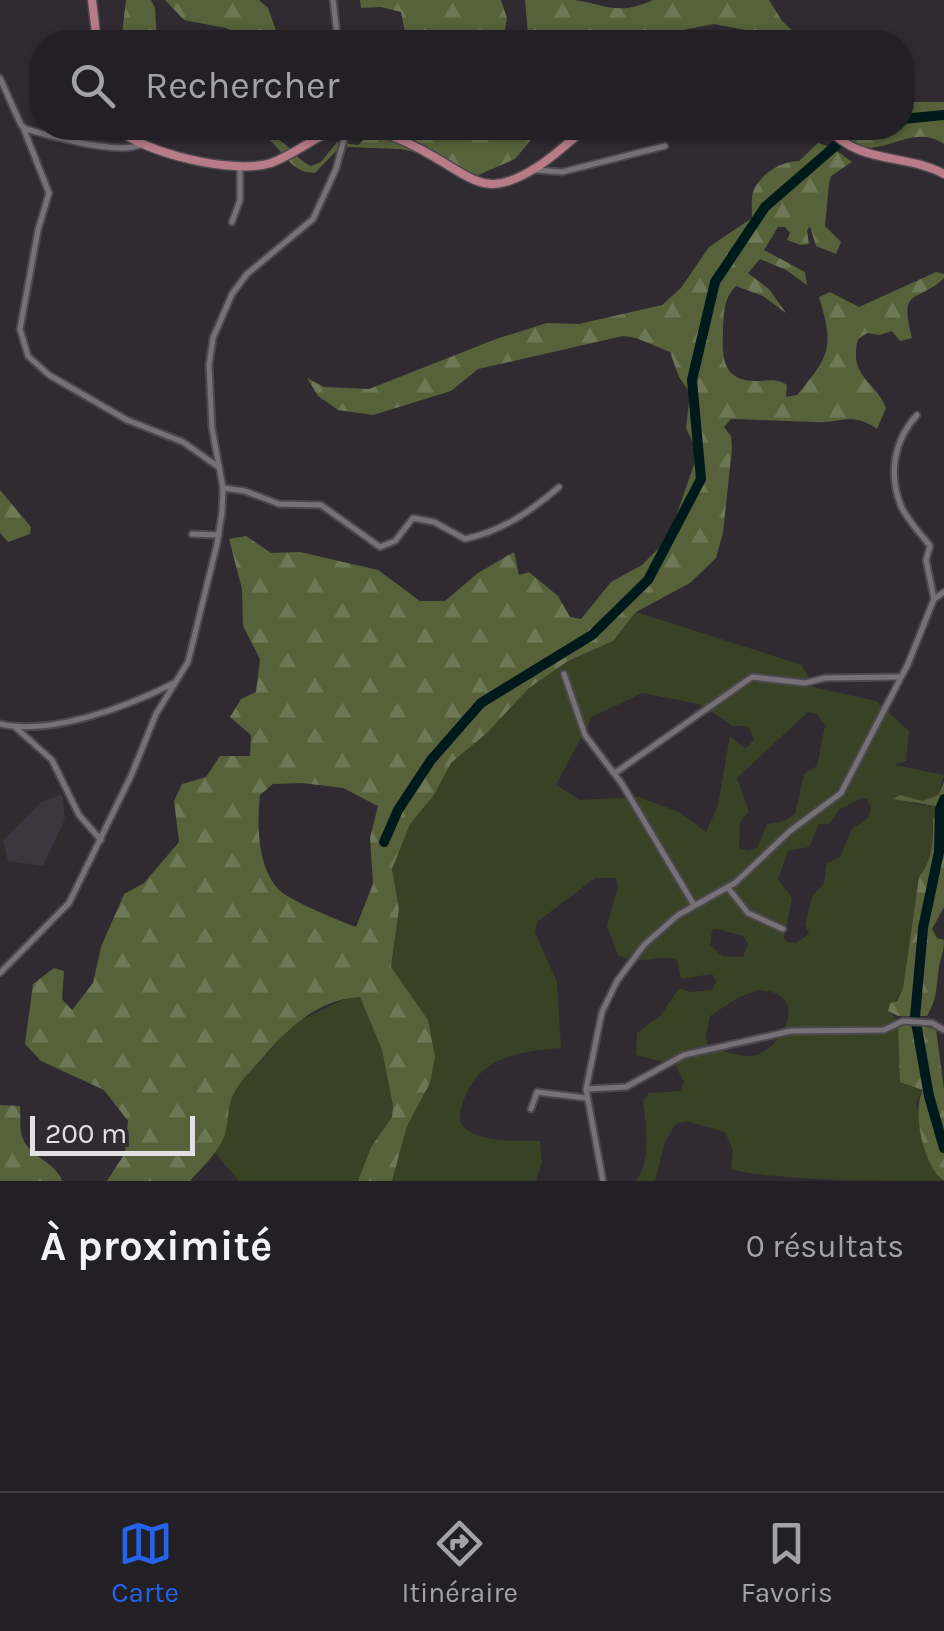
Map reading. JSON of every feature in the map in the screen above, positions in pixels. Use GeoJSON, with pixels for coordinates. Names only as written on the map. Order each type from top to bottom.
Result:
{"type":"FeatureCollection","features":[{"type":"Feature","properties":{"kind":"main road"},"geometry":{"type":"LineString","coordinates":[[92,0],[96,30]]}},
{"type":"Feature","properties":{"kind":"main road"},"geometry":{"type":"LineString","coordinates":[[136,140],[240,166],[274,162],[319,140]]}},
{"type":"Feature","properties":{"kind":"main road"},"geometry":{"type":"LineString","coordinates":[[399,140],[461,176],[484,183],[514,180],[572,140]]}},
{"type":"Feature","properties":{"kind":"main road"},"geometry":{"type":"LineString","coordinates":[[841,140],[864,154],[922,163],[944,174]]}},
{"type":"Feature","properties":{"kind":"street"},"geometry":{"type":"LineString","coordinates":[[333,0],[337,30]]}},
{"type":"Feature","properties":{"kind":"street"},"geometry":{"type":"LineString","coordinates":[[0,78],[49,193],[38,230],[20,329],[28,356],[48,375],[127,420],[183,442],[219,468]]}},
{"type":"Feature","properties":{"kind":"street"},"geometry":{"type":"LineString","coordinates":[[23,127],[30,129]]}},
{"type":"Feature","properties":{"kind":"street"},"geometry":{"type":"LineString","coordinates":[[80,140],[133,149],[142,144]]}},
{"type":"Feature","properties":{"kind":"street"},"geometry":{"type":"LineString","coordinates":[[0,973],[69,903],[156,714],[192,650],[219,535],[223,488],[212,428],[209,366],[216,328],[246,274],[313,219],[336,169],[341,140]]}},
{"type":"Feature","properties":{"kind":"street"},"geometry":{"type":"LineString","coordinates":[[533,170],[562,172],[665,146]]}},
{"type":"Feature","properties":{"kind":"street"},"geometry":{"type":"LineString","coordinates":[[232,222],[240,200],[240,166]]}},
{"type":"Feature","properties":{"kind":"street"},"geometry":{"type":"LineString","coordinates":[[917,415],[893,457],[901,506],[930,546],[926,560],[934,600]]}},
{"type":"Feature","properties":{"kind":"street"},"geometry":{"type":"LineString","coordinates":[[223,488],[245,491],[279,504],[321,505],[380,547],[395,541],[413,518],[434,522],[465,540],[490,532],[509,524],[558,488]]}},
{"type":"Feature","properties":{"kind":"street"},"geometry":{"type":"LineString","coordinates":[[192,534],[219,535]]}},
{"type":"Feature","properties":{"kind":"street"},"geometry":{"type":"LineString","coordinates":[[603,1181],[586,1089],[602,1012],[616,981],[644,946],[678,915],[728,888],[790,831],[841,793],[908,664],[934,600],[944,592]]}},
{"type":"Feature","properties":{"kind":"street"},"geometry":{"type":"LineString","coordinates":[[564,674],[584,731],[615,774],[694,905]]}},
{"type":"Feature","properties":{"kind":"street"},"geometry":{"type":"LineString","coordinates":[[615,774],[752,677],[788,683],[898,677]]}},
{"type":"Feature","properties":{"kind":"street"},"geometry":{"type":"LineString","coordinates":[[0,724],[15,728],[108,712],[178,681]]}},
{"type":"Feature","properties":{"kind":"street"},"geometry":{"type":"LineString","coordinates":[[15,728],[52,760],[79,815],[101,840]]}},
{"type":"Feature","properties":{"kind":"street"},"geometry":{"type":"LineString","coordinates":[[728,888],[748,914],[783,928]]}},
{"type":"Feature","properties":{"kind":"street"},"geometry":{"type":"LineString","coordinates":[[586,1089],[626,1086],[684,1055],[790,1031],[884,1030],[904,1021],[929,1023],[944,1030]]}},
{"type":"Feature","properties":{"kind":"street"},"geometry":{"type":"LineString","coordinates":[[530,1108],[537,1092],[586,1098]]}},
{"type":"Feature","properties":{"kind":"shaded area"},"geometry":{"type":"Polygon","coordinates":[[[62,794],[65,819],[43,866],[8,861],[3,840],[40,803],[62,794]]]}},
{"type":"Feature","properties":{"kind":"green space"},"geometry":{"type":"Polygon","coordinates":[[[126,0],[151,0],[156,30],[122,30],[126,0]]]}},
{"type":"Feature","properties":{"kind":"green space"},"geometry":{"type":"Polygon","coordinates":[[[165,0],[259,0],[268,8],[276,30],[230,30],[184,20],[165,0]]]}},
{"type":"Feature","properties":{"kind":"green space"},"geometry":{"type":"Polygon","coordinates":[[[360,0],[501,0],[507,18],[505,30],[405,30],[401,12],[361,8],[360,0]]]}},
{"type":"Feature","properties":{"kind":"green space"},"geometry":{"type":"Polygon","coordinates":[[[525,0],[574,0],[621,8],[653,0],[769,0],[792,30],[745,30],[714,24],[683,30],[528,30],[525,0]]]}},
{"type":"Feature","properties":{"kind":"green space"},"geometry":{"type":"Polygon","coordinates":[[[914,102],[944,102],[944,144],[915,137],[914,102]]]}},
{"type":"Feature","properties":{"kind":"green space"},"geometry":{"type":"Polygon","coordinates":[[[268,140],[278,140],[311,166],[321,162],[337,142],[358,145],[364,140],[531,140],[515,159],[469,179],[429,155],[400,149],[348,147],[337,150],[315,173],[306,172],[293,165],[268,140]]]}},
{"type":"Feature","properties":{"kind":"green space"},"geometry":{"type":"Polygon","coordinates":[[[848,140],[904,140],[877,147],[848,140]]]}},
{"type":"Feature","properties":{"kind":"green space"},"geometry":{"type":"Polygon","coordinates":[[[818,143],[852,162],[831,176],[829,183],[825,226],[841,242],[836,254],[816,246],[810,226],[809,244],[801,245],[787,240],[790,233],[785,227],[778,227],[764,250],[805,272],[807,285],[760,259],[748,273],[769,289],[786,313],[763,296],[736,286],[732,291],[726,301],[723,350],[726,366],[736,377],[779,381],[787,385],[786,397],[797,395],[817,370],[826,349],[827,327],[819,297],[830,292],[859,307],[936,272],[944,274],[944,278],[909,303],[912,338],[900,341],[892,331],[880,335],[867,333],[858,339],[860,371],[886,408],[877,429],[852,419],[731,419],[724,427],[731,436],[732,448],[723,533],[716,558],[690,583],[636,612],[613,641],[568,661],[529,688],[487,733],[451,763],[434,795],[410,824],[392,869],[399,909],[391,967],[428,1020],[435,1057],[430,1083],[407,1126],[392,1181],[358,1181],[371,1147],[392,1117],[393,1106],[382,1050],[360,997],[315,1011],[268,1051],[236,1089],[220,1144],[190,1181],[107,1181],[125,1153],[128,1121],[104,1090],[41,1061],[25,1044],[33,984],[54,968],[64,971],[62,999],[72,1010],[93,983],[101,947],[124,894],[144,883],[179,842],[174,801],[182,784],[206,777],[220,756],[250,756],[251,735],[230,717],[241,699],[256,692],[260,659],[243,626],[242,589],[229,539],[246,536],[271,553],[300,552],[378,570],[420,601],[445,601],[478,573],[514,552],[519,575],[529,572],[558,596],[570,617],[581,619],[611,582],[642,565],[659,548],[672,528],[698,453],[686,428],[690,393],[670,352],[636,338],[623,336],[478,369],[451,391],[373,415],[338,410],[318,396],[307,378],[324,387],[369,389],[547,323],[579,324],[662,305],[681,288],[709,247],[752,218],[753,192],[766,174],[778,166],[799,161],[818,143]],[[273,784],[260,795],[260,843],[265,867],[277,888],[302,904],[356,927],[373,884],[370,838],[378,806],[343,788],[273,784]]]}},
{"type":"Feature","properties":{"kind":"green space"},"geometry":{"type":"Polygon","coordinates":[[[0,490],[31,527],[30,534],[8,542],[0,533],[0,490]]]}},
{"type":"Feature","properties":{"kind":"green space"},"geometry":{"type":"Polygon","coordinates":[[[636,612],[802,665],[813,687],[876,701],[909,731],[906,761],[895,765],[944,775],[938,795],[924,801],[900,795],[915,804],[936,806],[939,814],[933,819],[930,857],[919,877],[903,988],[889,1010],[898,1022],[923,1090],[916,1102],[926,1153],[941,1181],[802,1178],[731,1169],[733,1150],[725,1132],[686,1121],[676,1124],[665,1141],[655,1181],[636,1181],[646,1153],[643,1101],[649,1093],[680,1091],[684,1082],[675,1065],[636,1055],[637,1033],[661,1015],[679,988],[689,992],[712,990],[716,981],[712,974],[681,979],[677,960],[634,960],[618,955],[607,926],[618,887],[616,878],[595,878],[537,922],[535,932],[557,982],[561,1048],[514,1055],[488,1067],[468,1090],[461,1110],[462,1124],[479,1136],[540,1141],[542,1163],[536,1181],[392,1181],[407,1126],[430,1083],[391,968],[399,909],[392,869],[410,824],[434,795],[451,763],[487,733],[529,688],[568,661],[613,641],[636,612]],[[642,693],[592,717],[556,785],[580,800],[639,797],[679,812],[706,832],[718,805],[730,736],[745,749],[754,740],[748,726],[733,726],[699,704],[642,693]],[[808,712],[737,778],[749,811],[740,823],[739,848],[749,851],[757,848],[767,824],[795,814],[804,774],[817,766],[825,726],[817,714],[808,712]],[[862,798],[840,809],[829,824],[819,824],[809,847],[788,851],[778,879],[792,898],[784,938],[787,942],[796,943],[809,934],[805,925],[812,896],[824,883],[827,863],[840,857],[852,829],[868,818],[871,808],[867,799],[862,798]],[[717,929],[712,930],[710,945],[722,956],[743,957],[748,944],[743,936],[717,929]],[[758,990],[710,1016],[708,1047],[751,1056],[764,1052],[778,1039],[788,1013],[780,995],[758,990]]]}},
{"type":"Feature","properties":{"kind":"green space"},"geometry":{"type":"Polygon","coordinates":[[[944,782],[944,907],[932,929],[937,938],[944,940],[935,996],[927,1016],[898,1016],[888,1011],[903,988],[919,877],[930,857],[933,819],[938,814],[936,806],[893,799],[900,795],[923,801],[938,795],[944,782]]]}},
{"type":"Feature","properties":{"kind":"green space"},"geometry":{"type":"Polygon","coordinates":[[[348,997],[360,997],[382,1050],[393,1106],[392,1117],[371,1147],[358,1181],[239,1181],[215,1153],[226,1130],[226,1110],[236,1088],[295,1023],[348,997]]]}},
{"type":"Feature","properties":{"kind":"green space"},"geometry":{"type":"Polygon","coordinates":[[[898,1022],[936,1029],[944,1090],[944,1181],[931,1164],[921,1138],[918,1111],[923,1090],[900,1082],[898,1022]]]}},
{"type":"Feature","properties":{"kind":"green space"},"geometry":{"type":"Polygon","coordinates":[[[0,1105],[20,1106],[23,1139],[62,1181],[0,1181],[0,1105]]]}},
{"type":"Feature","properties":{"kind":"waterway"},"geometry":{"type":"LineString","coordinates":[[914,118],[944,115]]}},
{"type":"Feature","properties":{"kind":"waterway"},"geometry":{"type":"LineString","coordinates":[[384,842],[398,810],[431,760],[481,703],[592,635],[648,580],[701,479],[692,380],[715,282],[765,207],[842,140]]}},
{"type":"Feature","properties":{"kind":"waterway"},"geometry":{"type":"LineString","coordinates":[[944,799],[940,809],[939,852],[923,928],[915,1017],[929,1096],[944,1148]]}}]}
